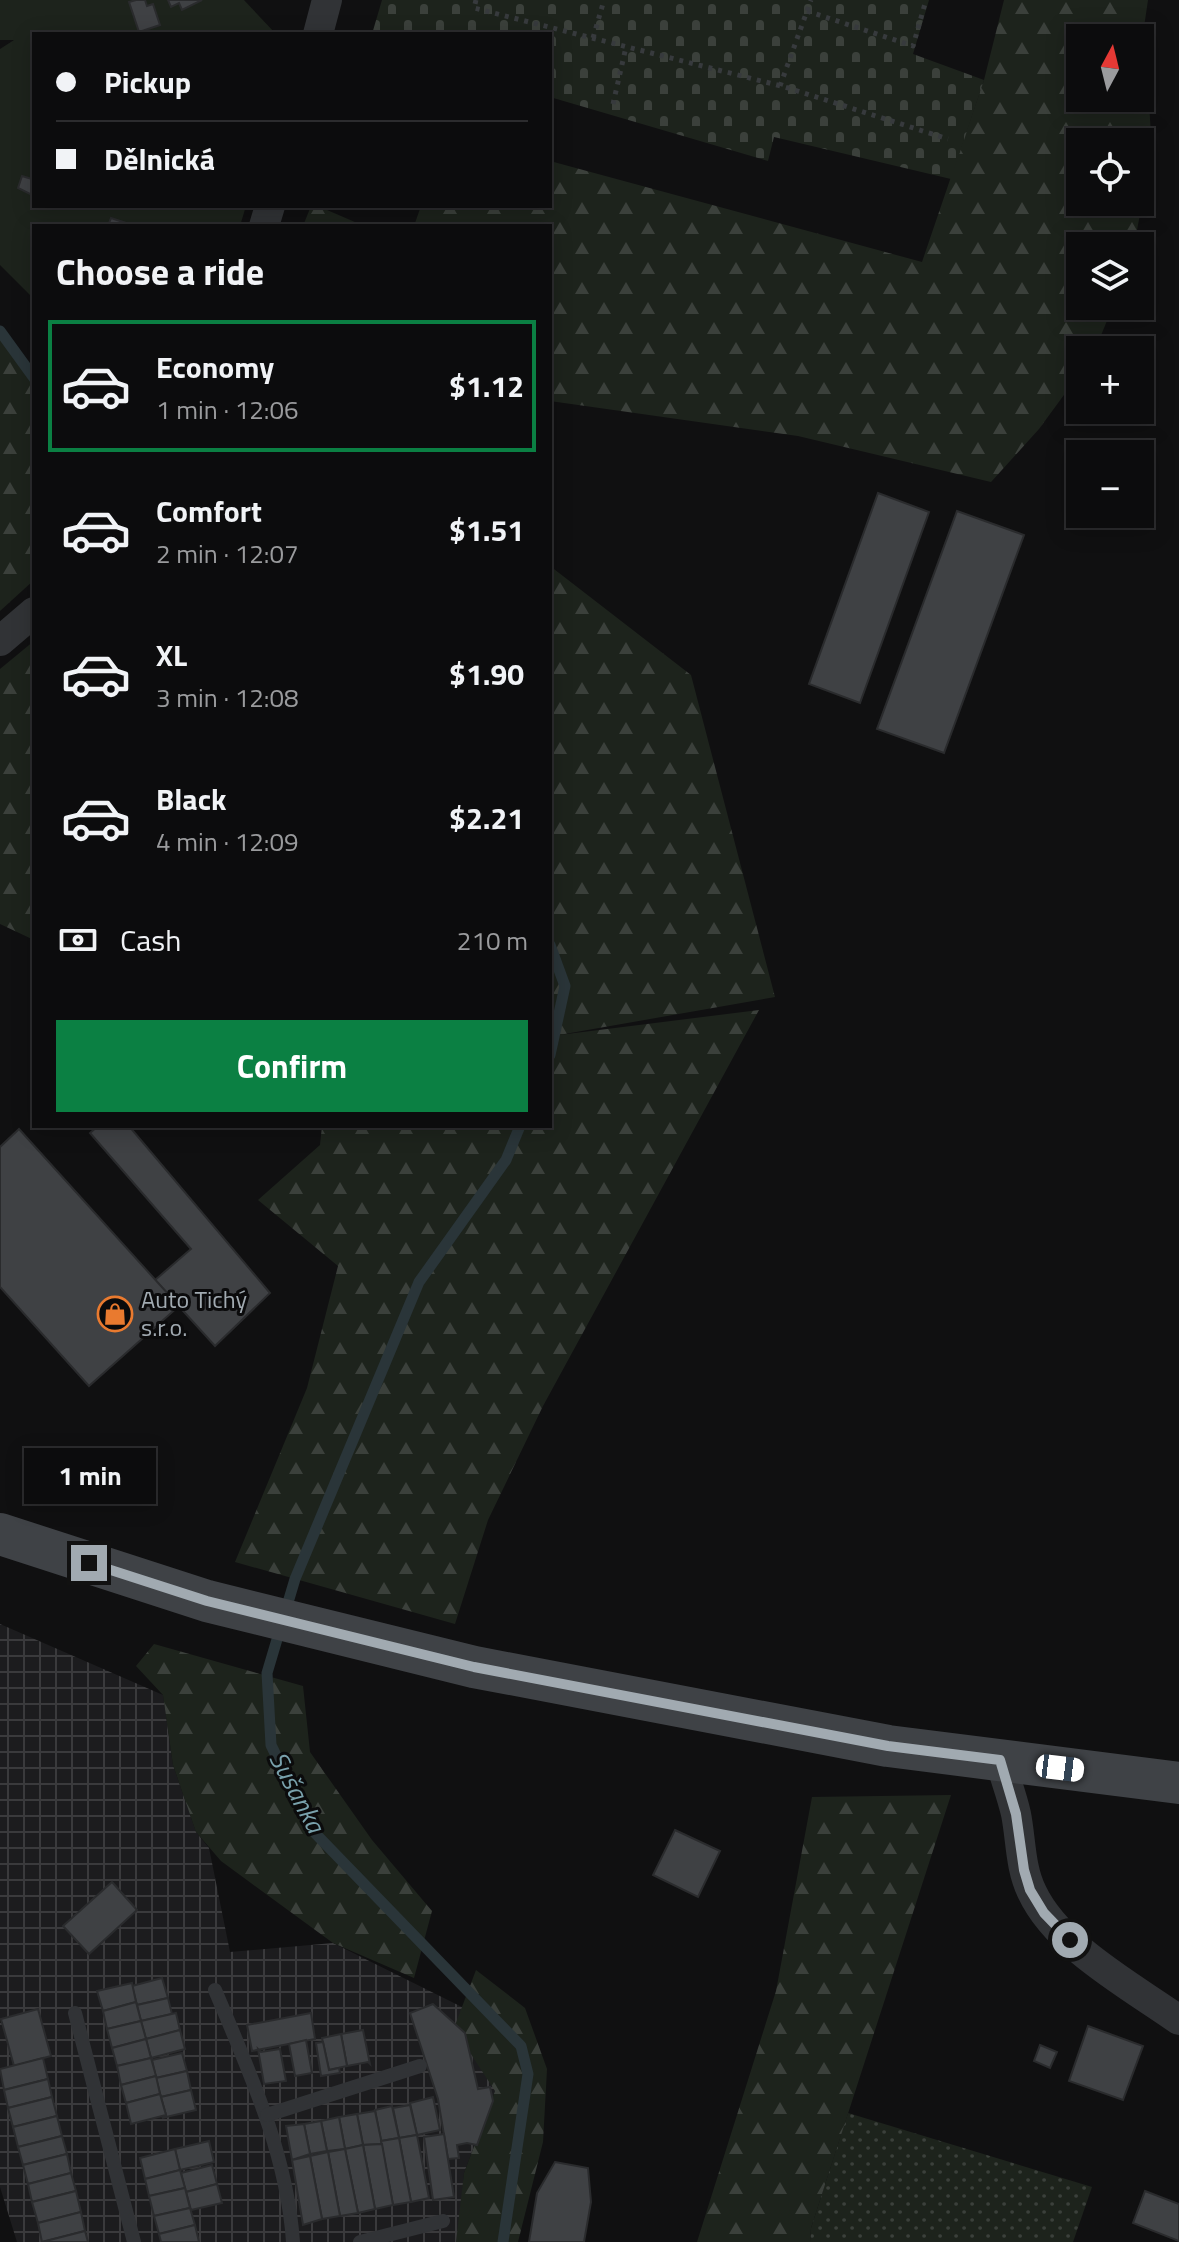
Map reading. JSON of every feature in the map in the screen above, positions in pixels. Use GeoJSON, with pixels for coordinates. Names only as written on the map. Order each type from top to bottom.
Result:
{"type":"FeatureCollection","features":[{"type":"Feature","properties":{"kind":"main road"},"geometry":{"type":"LineString","coordinates":[[0,1534],[207,1601],[474,1667],[873,1743],[1179,1783]]}},
{"type":"Feature","properties":{"kind":"street"},"geometry":{"type":"LineString","coordinates":[[319,32],[327,0]]}},
{"type":"Feature","properties":{"kind":"street"},"geometry":{"type":"LineString","coordinates":[[0,641],[32,614]]}},
{"type":"Feature","properties":{"kind":"street"},"geometry":{"type":"LineString","coordinates":[[1000,1760],[1016,1814],[1024,1870],[1030,1890],[1044,1913],[1070,1940],[1179,2020]]}},
{"type":"Feature","properties":{"kind":"lane"},"geometry":{"type":"LineString","coordinates":[[215,1990],[267,2115],[291,2211],[293,2242]]}},
{"type":"Feature","properties":{"kind":"lane"},"geometry":{"type":"LineString","coordinates":[[75,2013],[134,2242]]}},
{"type":"Feature","properties":{"kind":"lane"},"geometry":{"type":"LineString","coordinates":[[267,2115],[420,2066]]}},
{"type":"Feature","properties":{"kind":"lane"},"geometry":{"type":"LineString","coordinates":[[360,2242],[443,2221]]}},
{"type":"Feature","properties":{"kind":"path"},"geometry":{"type":"LineString","coordinates":[[476,0],[474,8],[780,86],[948,139]]}},
{"type":"Feature","properties":{"kind":"path"},"geometry":{"type":"LineString","coordinates":[[593,38],[604,0]]}},
{"type":"Feature","properties":{"kind":"path"},"geometry":{"type":"LineString","coordinates":[[780,86],[811,0]]}},
{"type":"Feature","properties":{"kind":"path"},"geometry":{"type":"LineString","coordinates":[[807,11],[913,46],[926,0]]}},
{"type":"Feature","properties":{"kind":"path"},"geometry":{"type":"LineString","coordinates":[[613,104],[626,47]]}},
{"type":"Feature","properties":{"kind":"shaded area"},"geometry":{"type":"Polygon","coordinates":[[[0,1624],[163,1695],[173,1765],[196,1832],[209,1848],[230,1952],[333,1943],[470,2011],[495,2091],[464,2173],[458,2242],[17,2242],[0,2187],[0,1624]]]}},
{"type":"Feature","properties":{"kind":"green space"},"geometry":{"type":"Polygon","coordinates":[[[0,0],[244,0],[274,32],[32,32],[32,208],[245,208],[241,224],[32,224],[32,297],[0,265],[0,49],[14,40],[0,40],[0,0]]]}},
{"type":"Feature","properties":{"kind":"green space"},"geometry":{"type":"Polygon","coordinates":[[[382,0],[929,0],[913,54],[984,80],[951,179],[774,137],[768,161],[552,98],[552,32],[373,32],[382,0]]]}},
{"type":"Feature","properties":{"kind":"green space"},"geometry":{"type":"Polygon","coordinates":[[[1004,0],[1148,0],[1144,24],[1066,24],[1066,112],[1150,112],[1151,128],[1066,128],[1066,216],[1140,216],[1137,232],[1066,232],[1066,320],[1107,320],[1101,336],[1066,336],[1066,392],[1039,429],[991,482],[798,436],[552,401],[552,224],[415,224],[420,208],[552,208],[552,162],[922,262],[984,80],[1004,0]]]}},
{"type":"Feature","properties":{"kind":"green space"},"geometry":{"type":"Polygon","coordinates":[[[310,208],[319,208],[359,224],[304,224],[310,208]]]}},
{"type":"Feature","properties":{"kind":"green space"},"geometry":{"type":"Polygon","coordinates":[[[0,331],[32,375],[32,582],[0,611],[0,331]]]}},
{"type":"Feature","properties":{"kind":"green space"},"geometry":{"type":"Polygon","coordinates":[[[552,568],[691,675],[775,997],[559,1035],[759,1010],[543,1406],[488,1520],[455,1624],[235,1562],[307,1388],[338,1266],[258,1200],[320,1145],[322,1128],[552,1128],[552,568]]]}},
{"type":"Feature","properties":{"kind":"green space"},"geometry":{"type":"Polygon","coordinates":[[[32,643],[32,939],[0,924],[0,669],[32,643]]]}},
{"type":"Feature","properties":{"kind":"green space"},"geometry":{"type":"Polygon","coordinates":[[[154,1644],[303,1686],[310,1752],[372,1840],[432,1911],[414,1978],[333,1943],[221,1861],[196,1832],[173,1765],[163,1695],[136,1666],[154,1644]]]}},
{"type":"Feature","properties":{"kind":"green space"},"geometry":{"type":"Polygon","coordinates":[[[951,1795],[811,2228],[810,2242],[697,2242],[776,1991],[812,1797],[951,1795]]]}},
{"type":"Feature","properties":{"kind":"green space"},"geometry":{"type":"Polygon","coordinates":[[[476,1970],[525,2008],[547,2069],[543,2142],[518,2242],[456,2242],[464,2173],[495,2091],[454,2028],[476,1970]]]}},
{"type":"Feature","properties":{"kind":"green space"},"geometry":{"type":"Polygon","coordinates":[[[848,2113],[1092,2187],[1073,2242],[810,2242],[811,2228],[848,2113]]]}},
{"type":"Feature","properties":{"kind":"building"},"geometry":{"type":"Polygon","coordinates":[[[145,0],[147,6],[153,4],[160,25],[139,32],[129,2],[145,0]]]}},
{"type":"Feature","properties":{"kind":"building"},"geometry":{"type":"Polygon","coordinates":[[[168,0],[202,0],[182,10],[179,3],[171,7],[168,0]]]}},
{"type":"Feature","properties":{"kind":"building"},"geometry":{"type":"Polygon","coordinates":[[[22,176],[32,179],[32,195],[18,188],[22,176]]]}},
{"type":"Feature","properties":{"kind":"building"},"geometry":{"type":"Polygon","coordinates":[[[111,218],[129,224],[109,224],[111,218]]]}},
{"type":"Feature","properties":{"kind":"building"},"geometry":{"type":"Polygon","coordinates":[[[878,493],[929,512],[860,703],[809,684],[878,493]]]}},
{"type":"Feature","properties":{"kind":"building"},"geometry":{"type":"Polygon","coordinates":[[[957,511],[1024,535],[944,753],[877,729],[957,511]]]}},
{"type":"Feature","properties":{"kind":"building"},"geometry":{"type":"Polygon","coordinates":[[[96,1128],[131,1128],[270,1293],[215,1346],[155,1280],[191,1249],[90,1133],[96,1128]]]}},
{"type":"Feature","properties":{"kind":"building"},"geometry":{"type":"Polygon","coordinates":[[[19,1129],[179,1306],[89,1386],[0,1287],[0,1147],[19,1129]]]}},
{"type":"Feature","properties":{"kind":"building"},"geometry":{"type":"Polygon","coordinates":[[[675,1830],[720,1851],[698,1897],[653,1875],[675,1830]]]}},
{"type":"Feature","properties":{"kind":"building"},"geometry":{"type":"Polygon","coordinates":[[[112,1882],[137,1910],[89,1954],[63,1926],[112,1882]]]}},
{"type":"Feature","properties":{"kind":"building"},"geometry":{"type":"Polygon","coordinates":[[[162,1978],[168,1998],[137,2005],[132,1986],[162,1978]]]}},
{"type":"Feature","properties":{"kind":"building"},"geometry":{"type":"Polygon","coordinates":[[[132,1983],[136,2002],[103,2011],[97,1991],[132,1983]]]}},
{"type":"Feature","properties":{"kind":"building"},"geometry":{"type":"Polygon","coordinates":[[[168,1998],[172,2014],[141,2021],[137,2005],[168,1998]]]}},
{"type":"Feature","properties":{"kind":"building"},"geometry":{"type":"Polygon","coordinates":[[[136,2002],[141,2021],[107,2029],[103,2011],[136,2002]]]}},
{"type":"Feature","properties":{"kind":"building"},"geometry":{"type":"Polygon","coordinates":[[[433,2004],[465,2033],[478,2089],[490,2087],[493,2101],[477,2145],[457,2145],[459,2158],[448,2159],[438,2099],[410,2013],[433,2004]]]}},
{"type":"Feature","properties":{"kind":"building"},"geometry":{"type":"Polygon","coordinates":[[[38,2009],[51,2056],[14,2066],[1,2019],[38,2009]]]}},
{"type":"Feature","properties":{"kind":"building"},"geometry":{"type":"Polygon","coordinates":[[[176,2013],[180,2030],[146,2039],[141,2021],[176,2013]]]}},
{"type":"Feature","properties":{"kind":"building"},"geometry":{"type":"Polygon","coordinates":[[[311,2013],[315,2039],[252,2051],[247,2025],[311,2013]]]}},
{"type":"Feature","properties":{"kind":"building"},"geometry":{"type":"Polygon","coordinates":[[[141,2021],[146,2039],[112,2048],[107,2029],[141,2021]]]}},
{"type":"Feature","properties":{"kind":"building"},"geometry":{"type":"Polygon","coordinates":[[[1088,2026],[1143,2046],[1123,2100],[1069,2081],[1088,2026]]]}},
{"type":"Feature","properties":{"kind":"building"},"geometry":{"type":"Polygon","coordinates":[[[180,2030],[185,2049],[151,2058],[146,2039],[180,2030]]]}},
{"type":"Feature","properties":{"kind":"building"},"geometry":{"type":"Polygon","coordinates":[[[363,2030],[370,2064],[347,2066],[341,2034],[363,2030]]]}},
{"type":"Feature","properties":{"kind":"building"},"geometry":{"type":"Polygon","coordinates":[[[341,2034],[347,2066],[329,2070],[322,2038],[341,2034]]]}},
{"type":"Feature","properties":{"kind":"building"},"geometry":{"type":"Polygon","coordinates":[[[146,2039],[151,2058],[117,2066],[112,2048],[146,2039]]]}},
{"type":"Feature","properties":{"kind":"building"},"geometry":{"type":"Polygon","coordinates":[[[306,2040],[312,2073],[295,2076],[289,2044],[306,2040]]]}},
{"type":"Feature","properties":{"kind":"building"},"geometry":{"type":"Polygon","coordinates":[[[323,2042],[329,2070],[339,2068],[340,2073],[321,2076],[316,2043],[323,2042]]]}},
{"type":"Feature","properties":{"kind":"building"},"geometry":{"type":"Polygon","coordinates":[[[1040,2045],[1057,2052],[1050,2068],[1034,2061],[1040,2045]]]}},
{"type":"Feature","properties":{"kind":"building"},"geometry":{"type":"Polygon","coordinates":[[[258,2049],[261,2052],[280,2049],[286,2081],[264,2084],[258,2049]]]}},
{"type":"Feature","properties":{"kind":"building"},"geometry":{"type":"Polygon","coordinates":[[[182,2053],[187,2071],[156,2078],[152,2060],[182,2053]]]}},
{"type":"Feature","properties":{"kind":"building"},"geometry":{"type":"Polygon","coordinates":[[[43,2058],[48,2079],[4,2090],[0,2069],[43,2058]]]}},
{"type":"Feature","properties":{"kind":"building"},"geometry":{"type":"Polygon","coordinates":[[[151,2058],[156,2076],[121,2085],[117,2066],[151,2058]]]}},
{"type":"Feature","properties":{"kind":"building"},"geometry":{"type":"Polygon","coordinates":[[[187,2071],[191,2090],[161,2097],[156,2078],[187,2071]]]}},
{"type":"Feature","properties":{"kind":"building"},"geometry":{"type":"Polygon","coordinates":[[[156,2076],[160,2094],[126,2103],[121,2085],[156,2076]]]}},
{"type":"Feature","properties":{"kind":"building"},"geometry":{"type":"Polygon","coordinates":[[[48,2079],[52,2097],[8,2108],[4,2090],[48,2079]]]}},
{"type":"Feature","properties":{"kind":"building"},"geometry":{"type":"Polygon","coordinates":[[[191,2090],[196,2110],[162,2118],[166,2115],[161,2097],[191,2090]]]}},
{"type":"Feature","properties":{"kind":"building"},"geometry":{"type":"Polygon","coordinates":[[[160,2094],[166,2115],[131,2124],[126,2103],[160,2094]]]}},
{"type":"Feature","properties":{"kind":"building"},"geometry":{"type":"Polygon","coordinates":[[[52,2097],[57,2116],[13,2127],[8,2108],[52,2097]]]}},
{"type":"Feature","properties":{"kind":"building"},"geometry":{"type":"Polygon","coordinates":[[[433,2097],[440,2130],[417,2135],[410,2103],[433,2097]]]}},
{"type":"Feature","properties":{"kind":"building"},"geometry":{"type":"Polygon","coordinates":[[[410,2105],[417,2135],[399,2138],[393,2108],[410,2105]]]}},
{"type":"Feature","properties":{"kind":"building"},"geometry":{"type":"Polygon","coordinates":[[[392,2106],[399,2138],[381,2141],[375,2110],[392,2106]]]}},
{"type":"Feature","properties":{"kind":"building"},"geometry":{"type":"Polygon","coordinates":[[[375,2111],[382,2144],[363,2145],[357,2114],[375,2111]]]}},
{"type":"Feature","properties":{"kind":"building"},"geometry":{"type":"Polygon","coordinates":[[[357,2114],[363,2145],[345,2149],[339,2117],[357,2114]]]}},
{"type":"Feature","properties":{"kind":"building"},"geometry":{"type":"Polygon","coordinates":[[[57,2116],[62,2136],[18,2147],[13,2127],[57,2116]]]}},
{"type":"Feature","properties":{"kind":"building"},"geometry":{"type":"Polygon","coordinates":[[[339,2117],[345,2149],[327,2151],[321,2121],[339,2117]]]}},
{"type":"Feature","properties":{"kind":"building"},"geometry":{"type":"Polygon","coordinates":[[[321,2121],[327,2151],[310,2154],[304,2124],[321,2121]]]}},
{"type":"Feature","properties":{"kind":"building"},"geometry":{"type":"Polygon","coordinates":[[[304,2124],[310,2154],[292,2160],[286,2126],[304,2124]]]}},
{"type":"Feature","properties":{"kind":"building"},"geometry":{"type":"Polygon","coordinates":[[[444,2134],[454,2197],[433,2200],[424,2137],[444,2134]]]}},
{"type":"Feature","properties":{"kind":"building"},"geometry":{"type":"Polygon","coordinates":[[[417,2135],[429,2198],[411,2202],[399,2138],[417,2135]]]}},
{"type":"Feature","properties":{"kind":"building"},"geometry":{"type":"Polygon","coordinates":[[[62,2136],[67,2154],[23,2165],[18,2147],[62,2136]]]}},
{"type":"Feature","properties":{"kind":"building"},"geometry":{"type":"Polygon","coordinates":[[[399,2138],[411,2202],[393,2205],[381,2141],[399,2138]]]}},
{"type":"Feature","properties":{"kind":"building"},"geometry":{"type":"Polygon","coordinates":[[[209,2141],[214,2162],[180,2170],[175,2149],[209,2141]]]}},
{"type":"Feature","properties":{"kind":"building"},"geometry":{"type":"Polygon","coordinates":[[[382,2144],[393,2205],[375,2209],[363,2145],[382,2144]]]}},
{"type":"Feature","properties":{"kind":"building"},"geometry":{"type":"Polygon","coordinates":[[[363,2145],[375,2209],[358,2213],[345,2149],[363,2145]]]}},
{"type":"Feature","properties":{"kind":"building"},"geometry":{"type":"Polygon","coordinates":[[[175,2149],[180,2170],[145,2179],[140,2158],[175,2149]]]}},
{"type":"Feature","properties":{"kind":"building"},"geometry":{"type":"Polygon","coordinates":[[[345,2149],[358,2213],[340,2216],[328,2152],[345,2149]]]}},
{"type":"Feature","properties":{"kind":"building"},"geometry":{"type":"Polygon","coordinates":[[[328,2152],[340,2216],[322,2219],[310,2156],[328,2152]]]}},
{"type":"Feature","properties":{"kind":"building"},"geometry":{"type":"Polygon","coordinates":[[[67,2154],[71,2173],[28,2184],[23,2165],[67,2154]]]}},
{"type":"Feature","properties":{"kind":"building"},"geometry":{"type":"Polygon","coordinates":[[[310,2156],[322,2219],[303,2225],[292,2160],[310,2156]]]}},
{"type":"Feature","properties":{"kind":"building"},"geometry":{"type":"Polygon","coordinates":[[[555,2162],[588,2168],[591,2202],[584,2242],[529,2242],[537,2193],[555,2162]]]}},
{"type":"Feature","properties":{"kind":"building"},"geometry":{"type":"Polygon","coordinates":[[[212,2165],[217,2184],[186,2192],[181,2173],[212,2165]]]}},
{"type":"Feature","properties":{"kind":"building"},"geometry":{"type":"Polygon","coordinates":[[[180,2170],[185,2188],[149,2196],[145,2179],[180,2170]]]}},
{"type":"Feature","properties":{"kind":"building"},"geometry":{"type":"Polygon","coordinates":[[[71,2173],[76,2191],[32,2202],[28,2184],[71,2173]]]}},
{"type":"Feature","properties":{"kind":"building"},"geometry":{"type":"Polygon","coordinates":[[[217,2184],[222,2203],[191,2210],[186,2192],[217,2184]]]}},
{"type":"Feature","properties":{"kind":"building"},"geometry":{"type":"Polygon","coordinates":[[[185,2188],[190,2208],[154,2216],[149,2196],[185,2188]]]}},
{"type":"Feature","properties":{"kind":"building"},"geometry":{"type":"Polygon","coordinates":[[[76,2191],[81,2212],[38,2223],[32,2202],[76,2191]]]}},
{"type":"Feature","properties":{"kind":"building"},"geometry":{"type":"Polygon","coordinates":[[[1145,2191],[1179,2204],[1179,2241],[1133,2223],[1145,2191]]]}},
{"type":"Feature","properties":{"kind":"building"},"geometry":{"type":"Polygon","coordinates":[[[190,2208],[195,2225],[159,2234],[154,2216],[190,2208]]]}},
{"type":"Feature","properties":{"kind":"building"},"geometry":{"type":"Polygon","coordinates":[[[81,2212],[85,2231],[42,2242],[38,2223],[81,2212]]]}},
{"type":"Feature","properties":{"kind":"building"},"geometry":{"type":"Polygon","coordinates":[[[195,2225],[199,2242],[161,2242],[159,2234],[195,2225]]]}},
{"type":"Feature","properties":{"kind":"building"},"geometry":{"type":"Polygon","coordinates":[[[85,2231],[88,2242],[42,2242],[85,2231]]]}},
{"type":"Feature","properties":{"kind":"waterway","name":"Sušanka"},"geometry":{"type":"LineString","coordinates":[[0,331],[32,375]]}},
{"type":"Feature","properties":{"kind":"waterway","name":"Sušanka"},"geometry":{"type":"LineString","coordinates":[[552,950],[565,986],[552,1046]]}},
{"type":"Feature","properties":{"kind":"waterway","name":"Sušanka"},"geometry":{"type":"LineString","coordinates":[[503,2242],[528,2074],[521,2046],[312,1830],[271,1745],[267,1673],[295,1579],[419,1282],[506,1160],[519,1128]]}},
{"type":"Feature","properties":{"kind":"place","name":"Auto Tichý s.r.o."},"geometry":{"type":"Point","coordinates":[115,1314]}},
{"type":"Feature","properties":{"kind":"route"},"geometry":{"type":"LineString","coordinates":[[89,1563],[207,1601],[474,1667],[888,1746],[1000,1760],[1016,1814],[1030,1890],[1044,1913],[1070,1940]]}}]}
